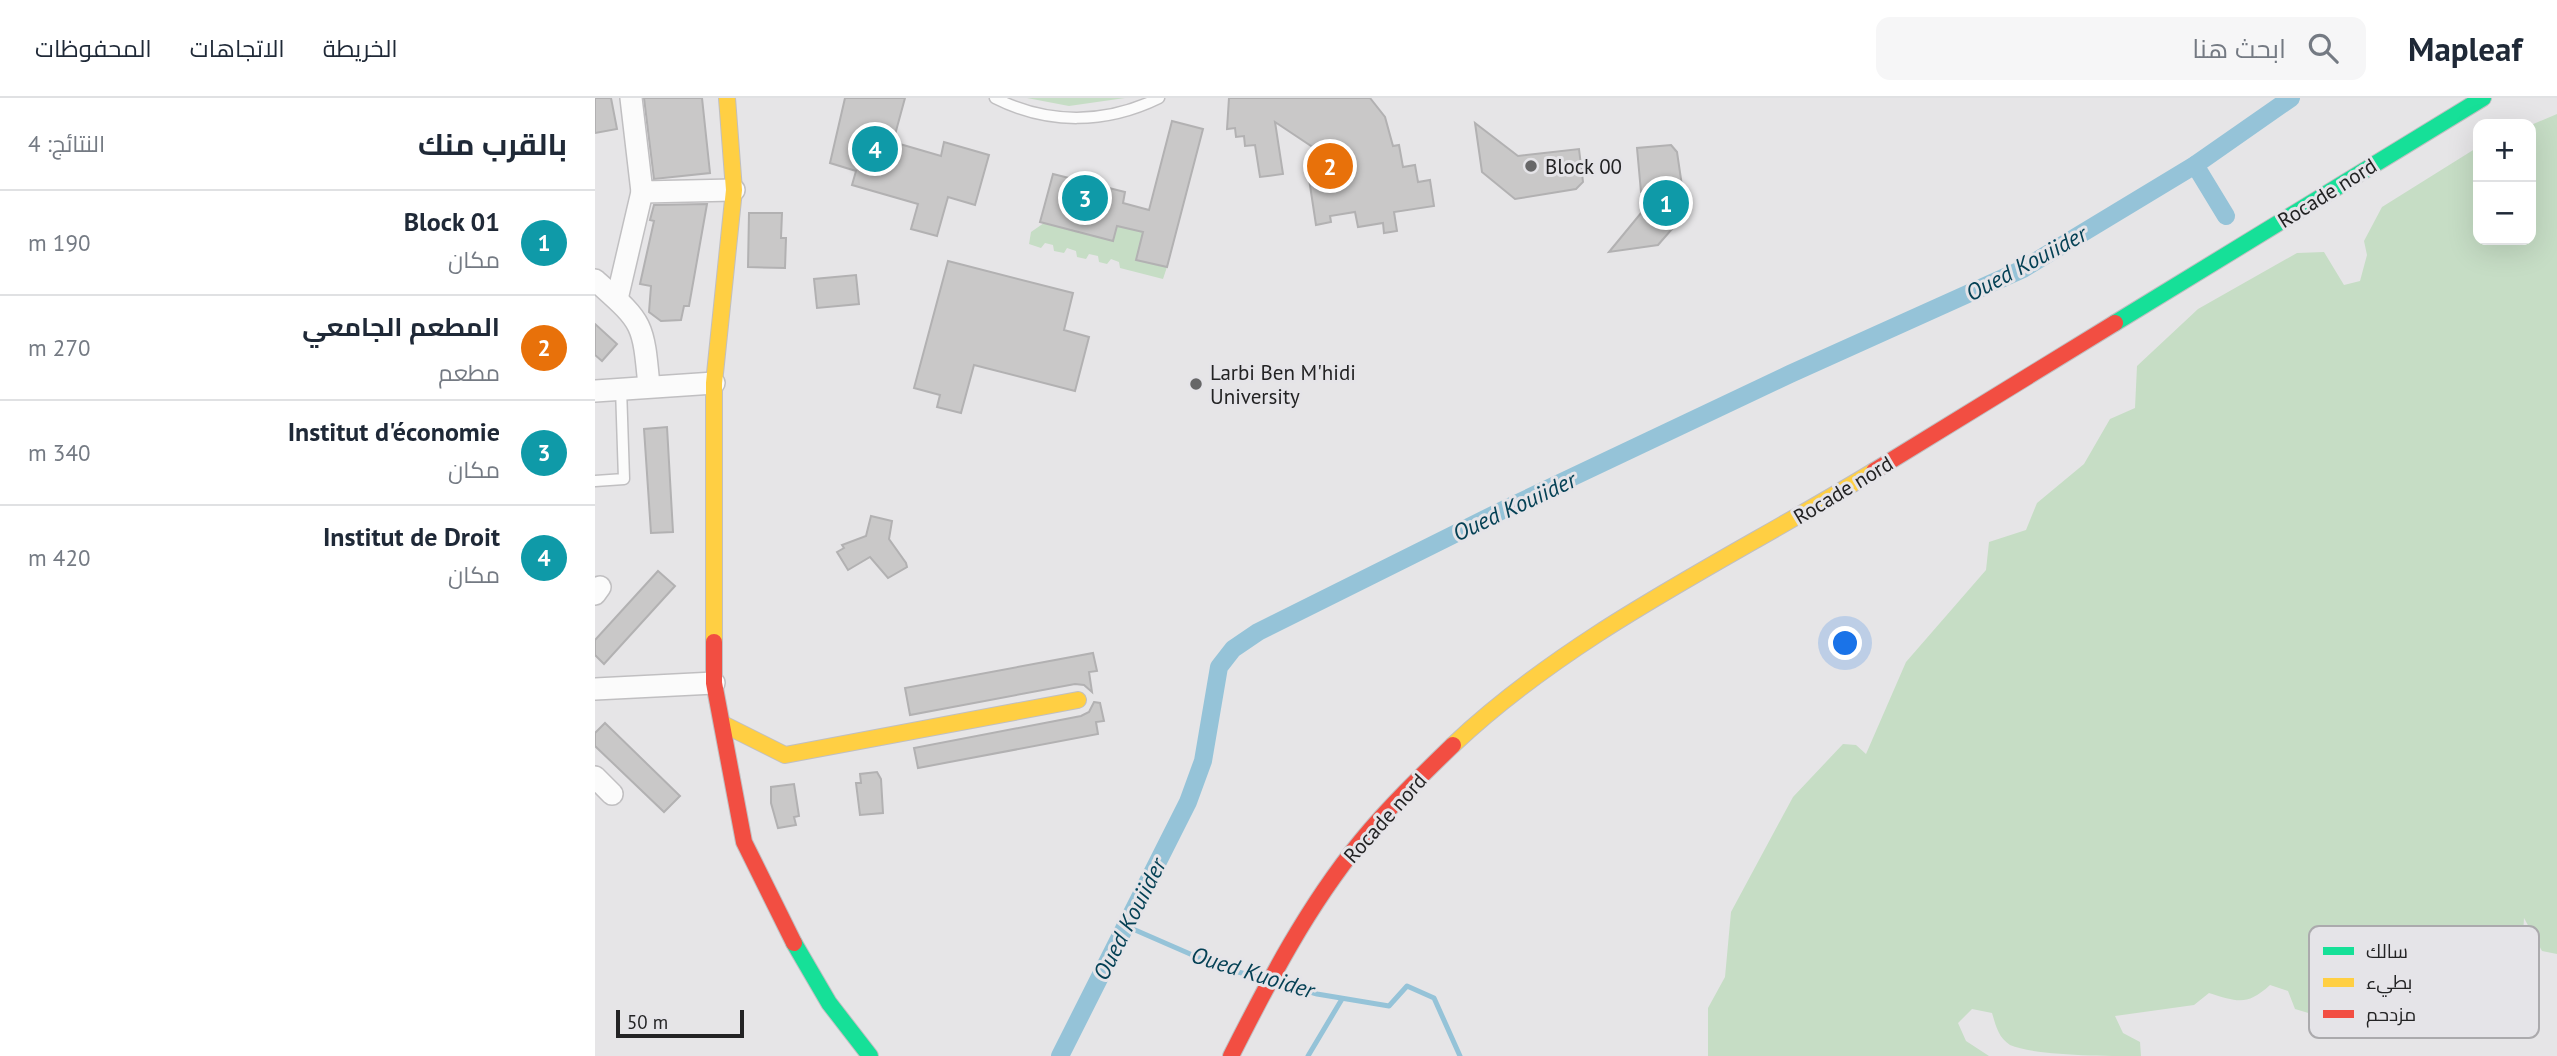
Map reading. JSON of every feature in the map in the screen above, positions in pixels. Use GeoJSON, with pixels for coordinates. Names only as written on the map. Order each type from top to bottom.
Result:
{"type":"FeatureCollection","features":[{"type":"Feature","properties":{"kind":"main road"},"geometry":{"type":"LineString","coordinates":[[727,98],[734,190],[715,383],[715,683],[725,725],[724,740],[744,842],[800,955],[829,1003],[870,1056]]}},
{"type":"Feature","properties":{"kind":"main road","name":"Rocade nord"},"geometry":{"type":"LineString","coordinates":[[1231,1056],[1278,964],[1318,899],[1360,842],[1404,792],[1493,708],[1603,630],[1800,517],[2483,98]]}},
{"type":"Feature","properties":{"kind":"main road"},"geometry":{"type":"LineString","coordinates":[[725,725],[785,755],[1077,700]]}},
{"type":"Feature","properties":{"kind":"street"},"geometry":{"type":"LineString","coordinates":[[617,299],[642,192],[631,98]]}},
{"type":"Feature","properties":{"kind":"street"},"geometry":{"type":"LineString","coordinates":[[642,192],[734,190]]}},
{"type":"Feature","properties":{"kind":"street"},"geometry":{"type":"LineString","coordinates":[[595,280],[638,319],[645,342],[649,386]]}},
{"type":"Feature","properties":{"kind":"street"},"geometry":{"type":"LineString","coordinates":[[595,391],[715,383]]}},
{"type":"Feature","properties":{"kind":"street"},"geometry":{"type":"LineString","coordinates":[[595,689],[715,683]]}},
{"type":"Feature","properties":{"kind":"street"},"geometry":{"type":"LineString","coordinates":[[595,777],[612,794]]}},
{"type":"Feature","properties":{"kind":"lane"},"geometry":{"type":"LineString","coordinates":[[995,98],[1036,114],[1073,119],[1109,116],[1159,98]]}},
{"type":"Feature","properties":{"kind":"lane"},"geometry":{"type":"LineString","coordinates":[[595,481],[624,479],[621,388]]}},
{"type":"Feature","properties":{"kind":"green space"},"geometry":{"type":"Polygon","coordinates":[[[1027,98],[1125,98],[1069,106],[1027,98]]]}},
{"type":"Feature","properties":{"kind":"green space"},"geometry":{"type":"Polygon","coordinates":[[[2557,114],[2557,954],[2542,951],[2539,946],[2539,926],[2528,926],[2524,918],[2524,926],[2309,926],[2309,1013],[2295,1009],[2288,991],[2270,985],[2248,999],[2235,1000],[2209,993],[2194,1005],[2115,1016],[2123,1033],[2140,1042],[2141,1056],[2073,1055],[2022,1049],[2010,1045],[2003,1038],[1992,1013],[1972,1009],[1958,1023],[1966,1041],[1989,1056],[1708,1056],[1708,1008],[1725,977],[1731,912],[1793,797],[1843,744],[1856,745],[1866,754],[1906,662],[1986,570],[1989,542],[2026,530],[2037,503],[2084,464],[2110,419],[2135,408],[2137,366],[2198,309],[2297,253],[2324,252],[2344,285],[2360,281],[2367,255],[2364,241],[2382,207],[2473,150],[2473,245],[2536,245],[2536,123],[2557,114]]]}},
{"type":"Feature","properties":{"kind":"green space"},"geometry":{"type":"Polygon","coordinates":[[[1044,223],[1113,241],[1117,226],[1143,232],[1136,260],[1167,267],[1163,279],[1120,268],[1119,262],[1111,259],[1107,264],[1099,262],[1098,256],[1089,254],[1086,259],[1077,257],[1076,251],[1067,248],[1064,253],[1054,251],[1053,245],[1045,243],[1041,248],[1029,244],[1031,232],[1044,223]]]}},
{"type":"Feature","properties":{"kind":"building"},"geometry":{"type":"Polygon","coordinates":[[[595,98],[611,98],[617,129],[595,133],[595,98]]]}},
{"type":"Feature","properties":{"kind":"building"},"geometry":{"type":"Polygon","coordinates":[[[644,98],[702,98],[710,173],[654,179],[644,98]]]}},
{"type":"Feature","properties":{"kind":"building"},"geometry":{"type":"Polygon","coordinates":[[[845,98],[905,98],[893,142],[941,156],[944,142],[989,155],[975,205],[948,197],[937,236],[911,229],[918,204],[852,185],[856,171],[830,163],[845,98]]]}},
{"type":"Feature","properties":{"kind":"building"},"geometry":{"type":"Polygon","coordinates":[[[1229,98],[1370,98],[1385,117],[1393,146],[1399,145],[1403,167],[1415,165],[1418,182],[1430,180],[1434,206],[1394,212],[1397,231],[1384,233],[1383,223],[1358,227],[1355,212],[1330,216],[1331,222],[1316,225],[1306,159],[1326,156],[1275,122],[1283,174],[1260,177],[1255,145],[1245,146],[1244,136],[1236,137],[1235,128],[1227,129],[1229,98]]]}},
{"type":"Feature","properties":{"kind":"building"},"geometry":{"type":"Polygon","coordinates":[[[1172,121],[1203,129],[1167,267],[1136,260],[1143,232],[1117,226],[1113,241],[1040,222],[1053,174],[1125,192],[1123,203],[1149,210],[1172,121]]]}},
{"type":"Feature","properties":{"kind":"building","name":"Block 00"},"geometry":{"type":"Polygon","coordinates":[[[1475,123],[1518,156],[1579,149],[1583,182],[1576,189],[1515,199],[1482,172],[1475,123]]]}},
{"type":"Feature","properties":{"kind":"building"},"geometry":{"type":"Polygon","coordinates":[[[1671,145],[1677,152],[1686,213],[1658,245],[1609,252],[1660,190],[1641,192],[1637,148],[1671,145]]]}},
{"type":"Feature","properties":{"kind":"building"},"geometry":{"type":"Polygon","coordinates":[[[707,204],[689,306],[684,306],[681,320],[661,321],[649,312],[651,286],[640,284],[654,221],[650,220],[654,205],[707,204]]]}},
{"type":"Feature","properties":{"kind":"building"},"geometry":{"type":"Polygon","coordinates":[[[749,213],[782,213],[781,238],[786,238],[785,268],[748,267],[749,213]]]}},
{"type":"Feature","properties":{"kind":"building"},"geometry":{"type":"Polygon","coordinates":[[[948,261],[1073,293],[1064,330],[1089,337],[1075,391],[974,365],[961,413],[937,407],[940,395],[914,388],[948,261]]]}},
{"type":"Feature","properties":{"kind":"building"},"geometry":{"type":"Polygon","coordinates":[[[856,275],[859,304],[817,308],[814,279],[856,275]]]}},
{"type":"Feature","properties":{"kind":"building"},"geometry":{"type":"Polygon","coordinates":[[[595,324],[617,344],[602,361],[595,355],[595,324]]]}},
{"type":"Feature","properties":{"kind":"building"},"geometry":{"type":"Polygon","coordinates":[[[667,427],[673,532],[651,533],[644,429],[667,427]]]}},
{"type":"Feature","properties":{"kind":"building"},"geometry":{"type":"Polygon","coordinates":[[[871,516],[892,521],[889,539],[906,563],[907,567],[888,578],[870,557],[848,570],[837,552],[844,548],[842,545],[866,536],[871,516]]]}},
{"type":"Feature","properties":{"kind":"building"},"geometry":{"type":"Polygon","coordinates":[[[658,571],[675,586],[604,664],[595,655],[595,640],[658,571]]]}},
{"type":"Feature","properties":{"kind":"building"},"geometry":{"type":"Polygon","coordinates":[[[1093,653],[1097,671],[1089,672],[1092,692],[1084,685],[1075,684],[910,715],[905,688],[1093,653]]]}},
{"type":"Feature","properties":{"kind":"building"},"geometry":{"type":"Polygon","coordinates":[[[1094,702],[1100,703],[1104,721],[1096,722],[1098,734],[918,768],[914,748],[1081,716],[1089,712],[1094,702]]]}},
{"type":"Feature","properties":{"kind":"building"},"geometry":{"type":"Polygon","coordinates":[[[605,723],[680,796],[664,812],[595,746],[595,733],[605,723]]]}},
{"type":"Feature","properties":{"kind":"building"},"geometry":{"type":"Polygon","coordinates":[[[877,772],[881,779],[883,813],[860,815],[856,783],[861,783],[860,774],[877,772]]]}},
{"type":"Feature","properties":{"kind":"building"},"geometry":{"type":"Polygon","coordinates":[[[794,784],[799,816],[794,817],[796,825],[778,828],[771,803],[771,787],[794,784]]]}},
{"type":"Feature","properties":{"kind":"waterway","name":"Oued Kouiider"},"geometry":{"type":"LineString","coordinates":[[1060,1056],[1188,802],[1203,761],[1219,667],[1233,649],[1258,632],[1503,510],[1790,374],[2023,269],[2195,165],[2291,98]]}},
{"type":"Feature","properties":{"kind":"waterway","name":"Oued Kouiider"},"geometry":{"type":"LineString","coordinates":[[2195,165],[2226,216]]}},
{"type":"Feature","properties":{"kind":"waterway","name":"Oued Kuoider"},"geometry":{"type":"LineString","coordinates":[[1126,926],[1220,967],[1260,978]]}},
{"type":"Feature","properties":{"kind":"waterway","name":"Oued Kuoider"},"geometry":{"type":"LineString","coordinates":[[1276,982],[1317,994],[1389,1006],[1407,986],[1434,998],[1460,1056]]}},
{"type":"Feature","properties":{"kind":"waterway","name":"Oued Kuoider"},"geometry":{"type":"LineString","coordinates":[[1308,1056],[1342,999]]}},
{"type":"Feature","properties":{"kind":"traffic: fast"},"geometry":{"type":"LineString","coordinates":[[2115,323],[2483,98]]}},
{"type":"Feature","properties":{"kind":"traffic: fast"},"geometry":{"type":"LineString","coordinates":[[794,943],[829,1003],[870,1056]]}},
{"type":"Feature","properties":{"kind":"traffic: slow"},"geometry":{"type":"LineString","coordinates":[[714,642],[714,383],[734,190],[727,98]]}},
{"type":"Feature","properties":{"kind":"traffic: slow"},"geometry":{"type":"LineString","coordinates":[[1453,745],[1500,704],[1602,631],[1874,471]]}},
{"type":"Feature","properties":{"kind":"traffic: slow"},"geometry":{"type":"LineString","coordinates":[[725,725],[785,755],[1078,700]]}},
{"type":"Feature","properties":{"kind":"traffic: jam"},"geometry":{"type":"LineString","coordinates":[[1874,471],[2115,323]]}},
{"type":"Feature","properties":{"kind":"traffic: jam"},"geometry":{"type":"LineString","coordinates":[[714,642],[714,683],[744,842],[794,943]]}},
{"type":"Feature","properties":{"kind":"traffic: jam"},"geometry":{"type":"LineString","coordinates":[[1231,1056],[1290,945],[1341,866],[1383,816],[1453,745]]}},
{"type":"Feature","properties":{"kind":"place","name":"Institut de Droit"},"geometry":{"type":"Point","coordinates":[875,149]}},
{"type":"Feature","properties":{"kind":"place","name":"المطعم الجامعي"},"geometry":{"type":"Point","coordinates":[1330,166]}},
{"type":"Feature","properties":{"kind":"place","name":"Block 00"},"geometry":{"type":"Point","coordinates":[1531,166]}},
{"type":"Feature","properties":{"kind":"place","name":"Institut d'économie"},"geometry":{"type":"Point","coordinates":[1085,198]}},
{"type":"Feature","properties":{"kind":"place","name":"Block 01"},"geometry":{"type":"Point","coordinates":[1666,203]}},
{"type":"Feature","properties":{"kind":"place","name":"Larbi Ben M'hidi University"},"geometry":{"type":"Point","coordinates":[1196,384]}}]}
